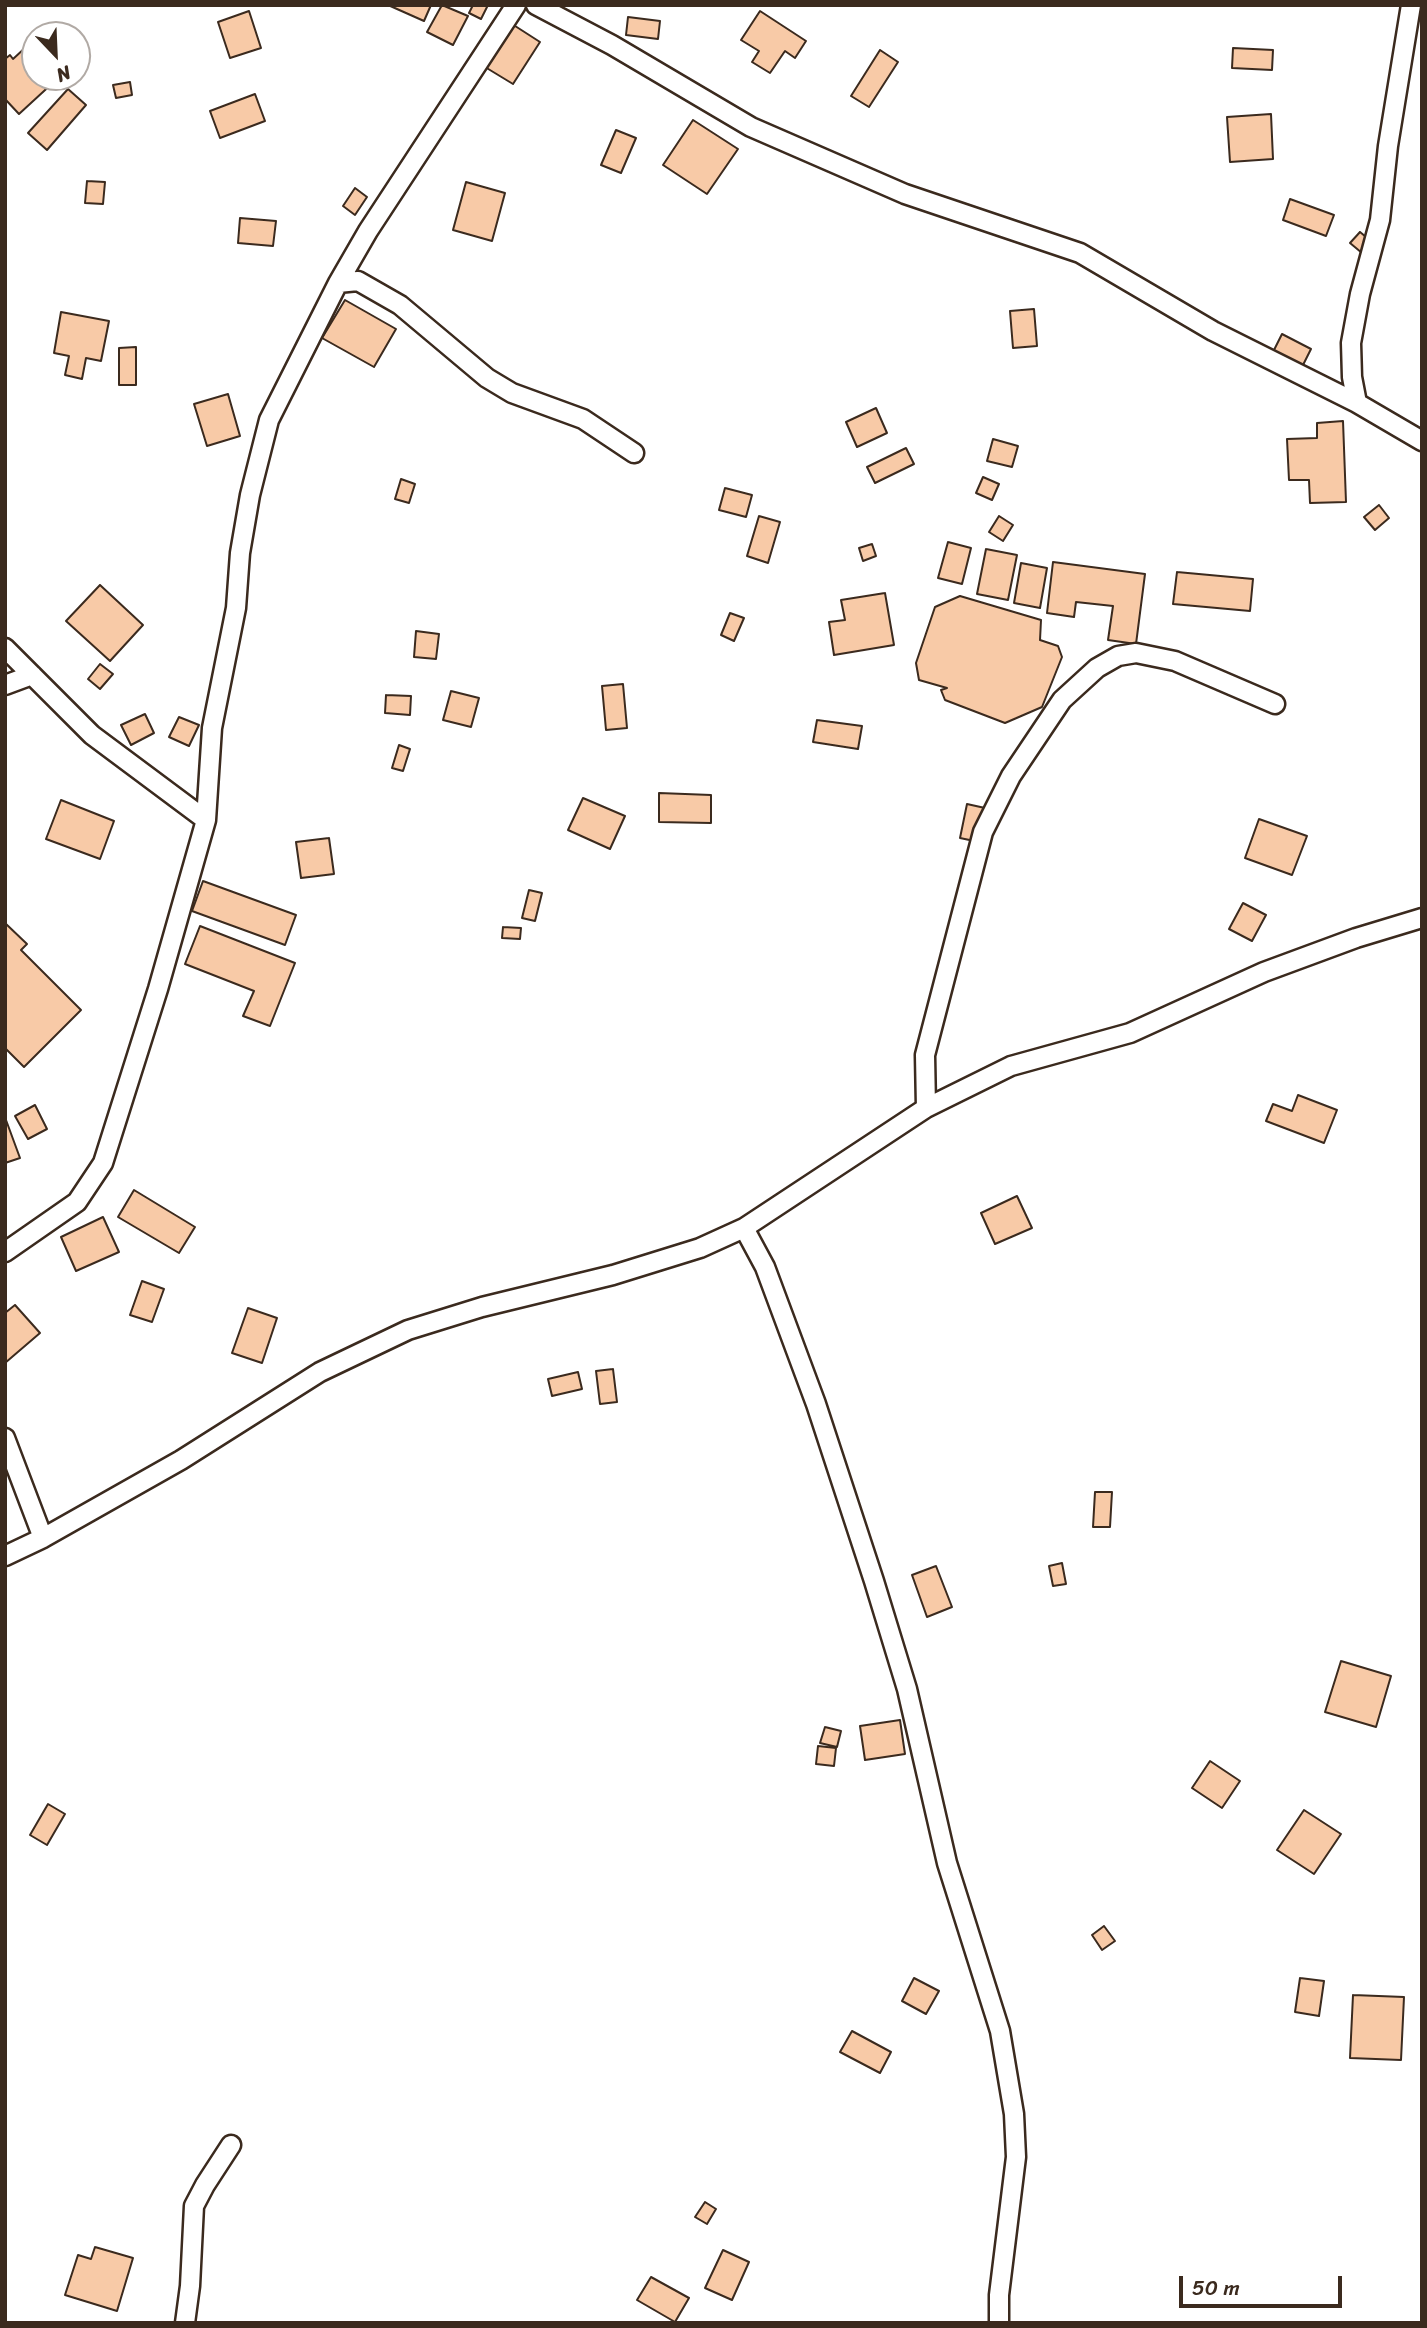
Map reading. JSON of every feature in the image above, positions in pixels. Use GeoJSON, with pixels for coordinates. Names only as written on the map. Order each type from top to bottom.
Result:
{"type":"FeatureCollection","features":[{"type":"Feature","properties":{"kind":"street"},"geometry":{"type":"LineString","coordinates":[[5,1252],[77,1202],[103,1163],[158,989],[206,820],[212,728],[236,608],[240,554],[250,495],[269,420],[338,283],[368,231],[516,5]]}},
{"type":"Feature","properties":{"kind":"street"},"geometry":{"type":"LineString","coordinates":[[536,5],[612,45],[751,127],[905,194],[1080,253],[1213,331],[1357,403],[1422,441]]}},
{"type":"Feature","properties":{"kind":"street"},"geometry":{"type":"LineString","coordinates":[[1357,403],[1352,377],[1352,343],[1360,294],[1380,220],[1388,146],[1411,5]]}},
{"type":"Feature","properties":{"kind":"street"},"geometry":{"type":"LineString","coordinates":[[338,283],[358,281],[400,305],[487,378],[512,393],[583,419],[634,453]]}},
{"type":"Feature","properties":{"kind":"street"},"geometry":{"type":"LineString","coordinates":[[5,648],[92,736],[206,820]]}},
{"type":"Feature","properties":{"kind":"street"},"geometry":{"type":"LineString","coordinates":[[926,1108],[925,1055],[983,832],[1011,776],[1062,700],[1097,668],[1118,656],[1136,653],[1175,661],[1275,704]]}},
{"type":"Feature","properties":{"kind":"street"},"geometry":{"type":"LineString","coordinates":[[5,685],[32,675]]}},
{"type":"Feature","properties":{"kind":"street"},"geometry":{"type":"LineString","coordinates":[[5,1556],[43,1538],[181,1460],[320,1372],[408,1330],[482,1307],[613,1275],[700,1248],[744,1228],[926,1108],[1011,1066],[1130,1033],[1264,972],[1356,938],[1422,918]]}},
{"type":"Feature","properties":{"kind":"street"},"geometry":{"type":"LineString","coordinates":[[744,1228],[765,1266],[816,1404],[874,1581],[907,1689],[947,1863],[1000,2031],[1014,2114],[1016,2157],[999,2295],[999,2323]]}},
{"type":"Feature","properties":{"kind":"street"},"geometry":{"type":"LineString","coordinates":[[5,1437],[43,1538]]}},
{"type":"Feature","properties":{"kind":"street"},"geometry":{"type":"LineString","coordinates":[[185,2323],[190,2286],[194,2206],[231,2146]]}},
{"type":"Feature","properties":{"kind":"building"},"geometry":{"type":"Polygon","coordinates":[[[388,5],[431,5],[424,21],[388,5]]]}},
{"type":"Feature","properties":{"kind":"building"},"geometry":{"type":"Polygon","coordinates":[[[442,5],[468,16],[453,45],[427,32],[442,5]]]}},
{"type":"Feature","properties":{"kind":"building"},"geometry":{"type":"Polygon","coordinates":[[[473,5],[488,5],[481,19],[469,13],[473,5]]]}},
{"type":"Feature","properties":{"kind":"building"},"geometry":{"type":"Polygon","coordinates":[[[249,11],[261,48],[230,58],[218,22],[249,11]]]}},
{"type":"Feature","properties":{"kind":"building"},"geometry":{"type":"Polygon","coordinates":[[[760,11],[806,41],[795,58],[785,51],[770,73],[752,62],[759,51],[741,40],[760,11]]]}},
{"type":"Feature","properties":{"kind":"building"},"geometry":{"type":"Polygon","coordinates":[[[628,17],[660,21],[658,39],[626,35],[628,17]]]}},
{"type":"Feature","properties":{"kind":"building"},"geometry":{"type":"Polygon","coordinates":[[[512,24],[540,42],[513,84],[485,67],[512,24]]]}},
{"type":"Feature","properties":{"kind":"building"},"geometry":{"type":"Polygon","coordinates":[[[1233,48],[1273,50],[1272,70],[1232,68],[1233,48]]]}},
{"type":"Feature","properties":{"kind":"building"},"geometry":{"type":"Polygon","coordinates":[[[880,50],[898,62],[869,107],[851,96],[880,50]]]}},
{"type":"Feature","properties":{"kind":"building"},"geometry":{"type":"Polygon","coordinates":[[[21,52],[21,91],[44,91],[19,114],[5,99],[5,59],[10,55],[13,59],[21,52]]]}},
{"type":"Feature","properties":{"kind":"building"},"geometry":{"type":"Polygon","coordinates":[[[130,82],[132,95],[116,98],[113,85],[130,82]]]}},
{"type":"Feature","properties":{"kind":"building"},"geometry":{"type":"Polygon","coordinates":[[[66,91],[70,91],[86,105],[47,150],[28,133],[66,91]]]}},
{"type":"Feature","properties":{"kind":"building"},"geometry":{"type":"Polygon","coordinates":[[[255,94],[265,121],[220,138],[210,111],[255,94]]]}},
{"type":"Feature","properties":{"kind":"building"},"geometry":{"type":"Polygon","coordinates":[[[1271,114],[1273,159],[1230,162],[1227,117],[1271,114]]]}},
{"type":"Feature","properties":{"kind":"building"},"geometry":{"type":"Polygon","coordinates":[[[693,120],[738,149],[707,194],[663,165],[693,120]]]}},
{"type":"Feature","properties":{"kind":"building"},"geometry":{"type":"Polygon","coordinates":[[[616,130],[636,138],[621,173],[601,165],[616,130]]]}},
{"type":"Feature","properties":{"kind":"building"},"geometry":{"type":"Polygon","coordinates":[[[87,181],[105,182],[103,204],[85,203],[87,181]]]}},
{"type":"Feature","properties":{"kind":"building"},"geometry":{"type":"Polygon","coordinates":[[[466,182],[505,193],[492,241],[453,230],[466,182]]]}},
{"type":"Feature","properties":{"kind":"building"},"geometry":{"type":"Polygon","coordinates":[[[355,188],[367,197],[355,215],[343,206],[355,188]]]}},
{"type":"Feature","properties":{"kind":"building"},"geometry":{"type":"Polygon","coordinates":[[[1290,199],[1334,215],[1326,236],[1283,220],[1290,199]]]}},
{"type":"Feature","properties":{"kind":"building"},"geometry":{"type":"Polygon","coordinates":[[[240,218],[276,221],[273,246],[238,243],[240,218]]]}},
{"type":"Feature","properties":{"kind":"building"},"geometry":{"type":"Polygon","coordinates":[[[1360,232],[1372,242],[1362,253],[1350,243],[1360,232]]]}},
{"type":"Feature","properties":{"kind":"building"},"geometry":{"type":"Polygon","coordinates":[[[345,300],[396,329],[374,367],[322,338],[345,300]]]}},
{"type":"Feature","properties":{"kind":"building"},"geometry":{"type":"Polygon","coordinates":[[[1034,309],[1037,346],[1013,348],[1010,311],[1034,309]]]}},
{"type":"Feature","properties":{"kind":"building"},"geometry":{"type":"Polygon","coordinates":[[[61,312],[109,321],[101,361],[86,358],[82,379],[65,375],[69,356],[54,353],[61,312]]]}},
{"type":"Feature","properties":{"kind":"building"},"geometry":{"type":"Polygon","coordinates":[[[1282,334],[1311,349],[1302,367],[1273,352],[1282,334]]]}},
{"type":"Feature","properties":{"kind":"building"},"geometry":{"type":"Polygon","coordinates":[[[136,347],[136,385],[119,385],[119,348],[136,347]]]}},
{"type":"Feature","properties":{"kind":"building"},"geometry":{"type":"Polygon","coordinates":[[[228,394],[240,436],[207,446],[194,404],[228,394]]]}},
{"type":"Feature","properties":{"kind":"building"},"geometry":{"type":"Polygon","coordinates":[[[876,408],[887,433],[857,447],[846,422],[876,408]]]}},
{"type":"Feature","properties":{"kind":"building"},"geometry":{"type":"Polygon","coordinates":[[[1343,421],[1346,502],[1310,503],[1309,480],[1289,480],[1287,439],[1317,438],[1317,423],[1343,421]]]}},
{"type":"Feature","properties":{"kind":"building"},"geometry":{"type":"Polygon","coordinates":[[[993,439],[1018,446],[1012,467],[987,461],[993,439]]]}},
{"type":"Feature","properties":{"kind":"building"},"geometry":{"type":"Polygon","coordinates":[[[906,448],[914,464],[875,483],[867,467],[906,448]]]}},
{"type":"Feature","properties":{"kind":"building"},"geometry":{"type":"Polygon","coordinates":[[[983,477],[999,484],[992,500],[976,493],[983,477]]]}},
{"type":"Feature","properties":{"kind":"building"},"geometry":{"type":"Polygon","coordinates":[[[401,479],[415,484],[409,503],[395,499],[401,479]]]}},
{"type":"Feature","properties":{"kind":"building"},"geometry":{"type":"Polygon","coordinates":[[[725,488],[752,495],[746,517],[719,510],[725,488]]]}},
{"type":"Feature","properties":{"kind":"building"},"geometry":{"type":"Polygon","coordinates":[[[1379,505],[1389,518],[1375,530],[1364,517],[1379,505]]]}},
{"type":"Feature","properties":{"kind":"building"},"geometry":{"type":"Polygon","coordinates":[[[759,516],[780,522],[768,563],[747,556],[759,516]]]}},
{"type":"Feature","properties":{"kind":"building"},"geometry":{"type":"Polygon","coordinates":[[[999,516],[1013,525],[1003,541],[989,532],[999,516]]]}},
{"type":"Feature","properties":{"kind":"building"},"geometry":{"type":"Polygon","coordinates":[[[948,542],[971,548],[962,584],[938,578],[948,542]]]}},
{"type":"Feature","properties":{"kind":"building"},"geometry":{"type":"Polygon","coordinates":[[[872,544],[876,556],[863,561],[859,548],[872,544]]]}},
{"type":"Feature","properties":{"kind":"building"},"geometry":{"type":"Polygon","coordinates":[[[986,549],[1017,555],[1008,600],[977,594],[986,549]]]}},
{"type":"Feature","properties":{"kind":"building"},"geometry":{"type":"Polygon","coordinates":[[[1053,562],[1145,574],[1136,644],[1108,640],[1113,606],[1076,602],[1074,617],[1047,613],[1053,562]]]}},
{"type":"Feature","properties":{"kind":"building"},"geometry":{"type":"Polygon","coordinates":[[[1021,563],[1047,568],[1040,608],[1014,603],[1021,563]]]}},
{"type":"Feature","properties":{"kind":"building"},"geometry":{"type":"Polygon","coordinates":[[[1177,572],[1253,579],[1250,611],[1173,604],[1177,572]]]}},
{"type":"Feature","properties":{"kind":"building"},"geometry":{"type":"Polygon","coordinates":[[[100,585],[143,625],[110,661],[66,621],[100,585]]]}},
{"type":"Feature","properties":{"kind":"building"},"geometry":{"type":"Polygon","coordinates":[[[885,593],[894,645],[834,655],[829,622],[845,620],[841,600],[885,593]]]}},
{"type":"Feature","properties":{"kind":"building"},"geometry":{"type":"Polygon","coordinates":[[[960,596],[1041,620],[1040,640],[1058,646],[1062,657],[1042,707],[1005,723],[945,700],[941,690],[947,688],[919,680],[916,663],[935,607],[960,596]]]}},
{"type":"Feature","properties":{"kind":"building"},"geometry":{"type":"Polygon","coordinates":[[[730,613],[744,618],[734,641],[721,635],[730,613]]]}},
{"type":"Feature","properties":{"kind":"building"},"geometry":{"type":"Polygon","coordinates":[[[416,631],[439,634],[436,659],[414,657],[416,631]]]}},
{"type":"Feature","properties":{"kind":"building"},"geometry":{"type":"Polygon","coordinates":[[[100,664],[113,674],[100,689],[88,679],[100,664]]]}},
{"type":"Feature","properties":{"kind":"building"},"geometry":{"type":"Polygon","coordinates":[[[623,684],[627,728],[606,730],[602,686],[623,684]]]}},
{"type":"Feature","properties":{"kind":"building"},"geometry":{"type":"Polygon","coordinates":[[[451,691],[479,698],[471,727],[443,720],[451,691]]]}},
{"type":"Feature","properties":{"kind":"building"},"geometry":{"type":"Polygon","coordinates":[[[386,695],[411,696],[410,715],[385,713],[386,695]]]}},
{"type":"Feature","properties":{"kind":"building"},"geometry":{"type":"Polygon","coordinates":[[[145,714],[154,733],[131,745],[121,725],[145,714]]]}},
{"type":"Feature","properties":{"kind":"building"},"geometry":{"type":"Polygon","coordinates":[[[179,717],[199,725],[189,746],[169,737],[179,717]]]}},
{"type":"Feature","properties":{"kind":"building"},"geometry":{"type":"Polygon","coordinates":[[[817,720],[862,726],[858,749],[813,742],[817,720]]]}},
{"type":"Feature","properties":{"kind":"building"},"geometry":{"type":"Polygon","coordinates":[[[399,745],[410,749],[403,771],[392,768],[399,745]]]}},
{"type":"Feature","properties":{"kind":"building"},"geometry":{"type":"Polygon","coordinates":[[[659,793],[711,795],[711,823],[659,822],[659,793]]]}},
{"type":"Feature","properties":{"kind":"building"},"geometry":{"type":"Polygon","coordinates":[[[583,798],[625,816],[610,849],[568,830],[583,798]]]}},
{"type":"Feature","properties":{"kind":"building"},"geometry":{"type":"Polygon","coordinates":[[[61,800],[114,821],[100,859],[46,839],[61,800]]]}},
{"type":"Feature","properties":{"kind":"building"},"geometry":{"type":"Polygon","coordinates":[[[967,804],[985,808],[979,842],[960,838],[967,804]]]}},
{"type":"Feature","properties":{"kind":"building"},"geometry":{"type":"Polygon","coordinates":[[[1259,819],[1307,836],[1292,875],[1245,858],[1259,819]]]}},
{"type":"Feature","properties":{"kind":"building"},"geometry":{"type":"Polygon","coordinates":[[[329,838],[334,874],[301,878],[296,842],[329,838]]]}},
{"type":"Feature","properties":{"kind":"building"},"geometry":{"type":"Polygon","coordinates":[[[203,881],[296,915],[285,945],[192,911],[203,881]]]}},
{"type":"Feature","properties":{"kind":"building"},"geometry":{"type":"Polygon","coordinates":[[[529,890],[542,893],[535,921],[522,918],[529,890]]]}},
{"type":"Feature","properties":{"kind":"building"},"geometry":{"type":"Polygon","coordinates":[[[1243,903],[1266,915],[1252,941],[1229,929],[1243,903]]]}},
{"type":"Feature","properties":{"kind":"building"},"geometry":{"type":"Polygon","coordinates":[[[5,923],[27,944],[21,950],[81,1010],[24,1067],[5,1048],[5,923]]]}},
{"type":"Feature","properties":{"kind":"building"},"geometry":{"type":"Polygon","coordinates":[[[200,926],[295,963],[270,1026],[243,1016],[254,991],[185,964],[200,926]]]}},
{"type":"Feature","properties":{"kind":"building"},"geometry":{"type":"Polygon","coordinates":[[[503,927],[521,928],[520,939],[502,938],[503,927]]]}},
{"type":"Feature","properties":{"kind":"building"},"geometry":{"type":"Polygon","coordinates":[[[1298,1095],[1337,1110],[1324,1143],[1266,1121],[1273,1104],[1292,1111],[1298,1095]]]}},
{"type":"Feature","properties":{"kind":"building"},"geometry":{"type":"Polygon","coordinates":[[[35,1105],[47,1129],[28,1139],[15,1116],[35,1105]]]}},
{"type":"Feature","properties":{"kind":"building"},"geometry":{"type":"Polygon","coordinates":[[[5,1121],[20,1158],[5,1163],[5,1121]]]}},
{"type":"Feature","properties":{"kind":"building"},"geometry":{"type":"Polygon","coordinates":[[[134,1190],[195,1227],[179,1253],[118,1217],[134,1190]]]}},
{"type":"Feature","properties":{"kind":"building"},"geometry":{"type":"Polygon","coordinates":[[[1017,1196],[1032,1228],[995,1244],[981,1213],[1017,1196]]]}},
{"type":"Feature","properties":{"kind":"building"},"geometry":{"type":"Polygon","coordinates":[[[103,1217],[119,1252],[76,1271],[61,1237],[103,1217]]]}},
{"type":"Feature","properties":{"kind":"building"},"geometry":{"type":"Polygon","coordinates":[[[142,1281],[164,1289],[152,1322],[130,1315],[142,1281]]]}},
{"type":"Feature","properties":{"kind":"building"},"geometry":{"type":"Polygon","coordinates":[[[15,1305],[40,1333],[5,1363],[5,1313],[15,1305]]]}},
{"type":"Feature","properties":{"kind":"building"},"geometry":{"type":"Polygon","coordinates":[[[248,1308],[277,1318],[262,1363],[232,1353],[248,1308]]]}},
{"type":"Feature","properties":{"kind":"building"},"geometry":{"type":"Polygon","coordinates":[[[613,1369],[617,1402],[600,1404],[596,1371],[613,1369]]]}},
{"type":"Feature","properties":{"kind":"building"},"geometry":{"type":"Polygon","coordinates":[[[578,1372],[582,1389],[552,1396],[548,1379],[578,1372]]]}},
{"type":"Feature","properties":{"kind":"building"},"geometry":{"type":"Polygon","coordinates":[[[1095,1492],[1112,1492],[1110,1527],[1093,1527],[1095,1492]]]}},
{"type":"Feature","properties":{"kind":"building"},"geometry":{"type":"Polygon","coordinates":[[[1062,1563],[1066,1584],[1053,1586],[1049,1566],[1062,1563]]]}},
{"type":"Feature","properties":{"kind":"building"},"geometry":{"type":"Polygon","coordinates":[[[936,1566],[952,1607],[927,1617],[912,1575],[936,1566]]]}},
{"type":"Feature","properties":{"kind":"building"},"geometry":{"type":"Polygon","coordinates":[[[1341,1661],[1391,1676],[1376,1727],[1325,1712],[1341,1661]]]}},
{"type":"Feature","properties":{"kind":"building"},"geometry":{"type":"Polygon","coordinates":[[[900,1720],[905,1754],[865,1760],[860,1726],[900,1720]]]}},
{"type":"Feature","properties":{"kind":"building"},"geometry":{"type":"Polygon","coordinates":[[[825,1727],[841,1731],[837,1747],[820,1743],[825,1727]]]}},
{"type":"Feature","properties":{"kind":"building"},"geometry":{"type":"Polygon","coordinates":[[[818,1746],[836,1748],[834,1766],[816,1764],[818,1746]]]}},
{"type":"Feature","properties":{"kind":"building"},"geometry":{"type":"Polygon","coordinates":[[[1210,1761],[1240,1781],[1222,1808],[1192,1788],[1210,1761]]]}},
{"type":"Feature","properties":{"kind":"building"},"geometry":{"type":"Polygon","coordinates":[[[48,1804],[65,1814],[47,1845],[30,1835],[48,1804]]]}},
{"type":"Feature","properties":{"kind":"building"},"geometry":{"type":"Polygon","coordinates":[[[1304,1810],[1341,1834],[1314,1874],[1277,1850],[1304,1810]]]}},
{"type":"Feature","properties":{"kind":"building"},"geometry":{"type":"Polygon","coordinates":[[[1104,1926],[1115,1941],[1102,1950],[1092,1935],[1104,1926]]]}},
{"type":"Feature","properties":{"kind":"building"},"geometry":{"type":"Polygon","coordinates":[[[914,1978],[939,1991],[926,2014],[902,2001],[914,1978]]]}},
{"type":"Feature","properties":{"kind":"building"},"geometry":{"type":"Polygon","coordinates":[[[1300,1978],[1324,1981],[1319,2016],[1295,2012],[1300,1978]]]}},
{"type":"Feature","properties":{"kind":"building"},"geometry":{"type":"Polygon","coordinates":[[[1353,1995],[1404,1997],[1401,2060],[1350,2058],[1353,1995]]]}},
{"type":"Feature","properties":{"kind":"building"},"geometry":{"type":"Polygon","coordinates":[[[852,2031],[891,2052],[880,2073],[840,2052],[852,2031]]]}},
{"type":"Feature","properties":{"kind":"building"},"geometry":{"type":"Polygon","coordinates":[[[705,2202],[716,2209],[707,2224],[695,2217],[705,2202]]]}},
{"type":"Feature","properties":{"kind":"building"},"geometry":{"type":"Polygon","coordinates":[[[95,2247],[133,2258],[117,2311],[65,2295],[78,2255],[91,2259],[95,2247]]]}},
{"type":"Feature","properties":{"kind":"building"},"geometry":{"type":"Polygon","coordinates":[[[723,2250],[749,2262],[732,2300],[705,2288],[723,2250]]]}},
{"type":"Feature","properties":{"kind":"building"},"geometry":{"type":"Polygon","coordinates":[[[651,2277],[689,2298],[675,2322],[637,2300],[651,2277]]]}}]}
